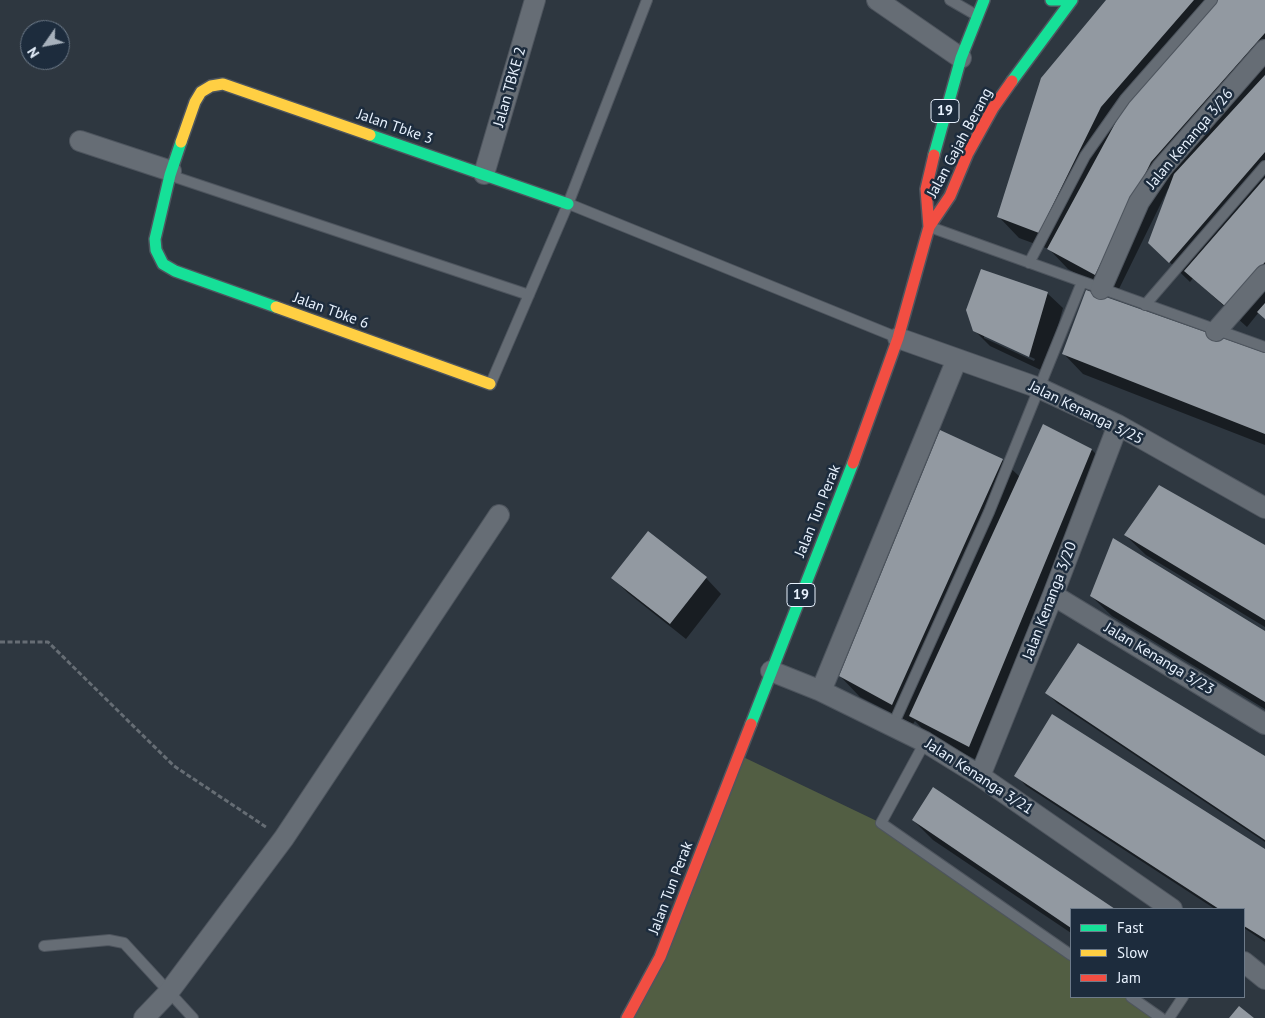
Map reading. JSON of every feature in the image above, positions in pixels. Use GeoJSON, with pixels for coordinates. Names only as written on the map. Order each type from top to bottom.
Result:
{"type":"FeatureCollection","features":[{"type":"Feature","properties":{"kind":"street","name":"Jalan TBKE 2"},"geometry":{"type":"LineString","coordinates":[[484,174],[536,0]]}},
{"type":"Feature","properties":{"kind":"street"},"geometry":{"type":"LineString","coordinates":[[877,0],[961,58]]}},
{"type":"Feature","properties":{"kind":"street","name":"Jalan Tun Perak"},"geometry":{"type":"LineString","coordinates":[[627,1018],[660,957],[855,459],[898,338],[929,227],[926,189],[935,150],[961,58],[984,0]]}},
{"type":"Feature","properties":{"kind":"street"},"geometry":{"type":"LineString","coordinates":[[1052,0],[1060,0]]}},
{"type":"Feature","properties":{"kind":"street","name":"Jalan Gajah Berang"},"geometry":{"type":"LineString","coordinates":[[929,227],[950,196],[968,154],[993,108],[1072,0]]}},
{"type":"Feature","properties":{"kind":"street","name":"Jalan Kenanga 3/26"},"geometry":{"type":"LineString","coordinates":[[1091,286],[1139,202],[1162,168],[1265,50]]}},
{"type":"Feature","properties":{"kind":"street","name":"Jalan Tbke 3"},"geometry":{"type":"LineString","coordinates":[[170,173],[195,102],[201,92],[211,86],[223,84],[568,204]]}},
{"type":"Feature","properties":{"kind":"street"},"geometry":{"type":"LineString","coordinates":[[80,141],[170,173]]}},
{"type":"Feature","properties":{"kind":"street","name":"Jalan Tbke 6"},"geometry":{"type":"LineString","coordinates":[[170,173],[155,239],[156,250],[163,264],[175,271],[490,384]]}},
{"type":"Feature","properties":{"kind":"street"},"geometry":{"type":"LineString","coordinates":[[1216,331],[1265,275]]}},
{"type":"Feature","properties":{"kind":"street","name":"Jalan Kenanga 3/25"},"geometry":{"type":"LineString","coordinates":[[898,338],[1039,388],[1118,425],[1265,508]]}},
{"type":"Feature","properties":{"kind":"street"},"geometry":{"type":"LineString","coordinates":[[821,691],[957,359]]}},
{"type":"Feature","properties":{"kind":"street","name":"Jalan Kenanga 3/20"},"geometry":{"type":"LineString","coordinates":[[980,776],[1053,595],[1118,425]]}},
{"type":"Feature","properties":{"kind":"street"},"geometry":{"type":"LineString","coordinates":[[144,1018],[168,993],[284,838],[499,516]]}},
{"type":"Feature","properties":{"kind":"street","name":"Jalan Kenanga 3/23"},"geometry":{"type":"LineString","coordinates":[[1053,595],[1265,724]]}},
{"type":"Feature","properties":{"kind":"street","name":"Jalan Kenanga 3/21"},"geometry":{"type":"LineString","coordinates":[[771,671],[821,691],[926,742],[980,776],[1171,908]]}},
{"type":"Feature","properties":{"kind":"street"},"geometry":{"type":"LineString","coordinates":[[1245,963],[1265,979]]}},
{"type":"Feature","properties":{"kind":"lane"},"geometry":{"type":"LineString","coordinates":[[490,384],[568,204],[647,0]]}},
{"type":"Feature","properties":{"kind":"lane"},"geometry":{"type":"LineString","coordinates":[[950,0],[977,15]]}},
{"type":"Feature","properties":{"kind":"lane"},"geometry":{"type":"LineString","coordinates":[[1029,263],[1084,156],[1125,99],[1212,0]]}},
{"type":"Feature","properties":{"kind":"lane"},"geometry":{"type":"LineString","coordinates":[[1145,305],[1265,166]]}},
{"type":"Feature","properties":{"kind":"lane"},"geometry":{"type":"LineString","coordinates":[[170,173],[529,295]]}},
{"type":"Feature","properties":{"kind":"lane"},"geometry":{"type":"LineString","coordinates":[[568,204],[898,338]]}},
{"type":"Feature","properties":{"kind":"lane"},"geometry":{"type":"LineString","coordinates":[[929,227],[1265,347]]}},
{"type":"Feature","properties":{"kind":"lane"},"geometry":{"type":"LineString","coordinates":[[893,725],[989,512],[1039,388],[1091,286]]}},
{"type":"Feature","properties":{"kind":"lane"},"geometry":{"type":"LineString","coordinates":[[926,742],[881,823],[1070,954]]}},
{"type":"Feature","properties":{"kind":"lane"},"geometry":{"type":"LineString","coordinates":[[44,946],[109,940],[124,944],[193,1018]]}},
{"type":"Feature","properties":{"kind":"lane"},"geometry":{"type":"LineString","coordinates":[[1132,998],[1161,1018]]}},
{"type":"Feature","properties":{"kind":"lane"},"geometry":{"type":"LineString","coordinates":[[1169,1018],[1182,998]]}},
{"type":"Feature","properties":{"kind":"path"},"geometry":{"type":"LineString","coordinates":[[0,642],[48,642],[174,766],[284,838]]}},
{"type":"Feature","properties":{"kind":"green space"},"geometry":{"type":"Polygon","coordinates":[[[739,755],[881,823],[1070,954],[1070,998],[1132,998],[1161,1018],[634,1018],[739,755]]]}},
{"type":"Feature","properties":{"kind":"building"},"geometry":{"type":"Polygon","coordinates":[[[1106,0],[1194,0],[1101,107],[1039,233],[997,217],[1041,78],[1106,0]]]}},
{"type":"Feature","properties":{"kind":"building"},"geometry":{"type":"Polygon","coordinates":[[[1218,0],[1265,0],[1265,33],[1151,162],[1095,275],[1047,249],[1124,107],[1218,0]]]}},
{"type":"Feature","properties":{"kind":"building"},"geometry":{"type":"Polygon","coordinates":[[[1265,75],[1265,152],[1169,263],[1148,243],[1174,174],[1265,75]]]}},
{"type":"Feature","properties":{"kind":"building"},"geometry":{"type":"Polygon","coordinates":[[[1265,178],[1265,262],[1226,307],[1184,271],[1265,178]]]}},
{"type":"Feature","properties":{"kind":"building"},"geometry":{"type":"Polygon","coordinates":[[[981,269],[1048,292],[1029,357],[973,331],[966,310],[981,269]]]}},
{"type":"Feature","properties":{"kind":"building"},"geometry":{"type":"Polygon","coordinates":[[[1086,290],[1265,353],[1265,434],[1062,354],[1086,290]]]}},
{"type":"Feature","properties":{"kind":"building"},"geometry":{"type":"Polygon","coordinates":[[[1265,303],[1265,319],[1257,312],[1265,303]]]}},
{"type":"Feature","properties":{"kind":"building"},"geometry":{"type":"Polygon","coordinates":[[[1043,424],[1092,449],[969,747],[909,716],[1043,424]]]}},
{"type":"Feature","properties":{"kind":"building"},"geometry":{"type":"Polygon","coordinates":[[[940,430],[1003,459],[892,705],[839,676],[940,430]]]}},
{"type":"Feature","properties":{"kind":"building"},"geometry":{"type":"Polygon","coordinates":[[[1159,485],[1265,545],[1265,620],[1124,535],[1159,485]]]}},
{"type":"Feature","properties":{"kind":"building"},"geometry":{"type":"Polygon","coordinates":[[[648,531],[707,577],[670,624],[611,578],[648,531]]]}},
{"type":"Feature","properties":{"kind":"building"},"geometry":{"type":"Polygon","coordinates":[[[1113,538],[1265,631],[1265,702],[1090,596],[1113,538]]]}},
{"type":"Feature","properties":{"kind":"building"},"geometry":{"type":"Polygon","coordinates":[[[1078,643],[1265,756],[1265,840],[1045,693],[1078,643]]]}},
{"type":"Feature","properties":{"kind":"building"},"geometry":{"type":"Polygon","coordinates":[[[1052,714],[1265,849],[1265,939],[1245,927],[1245,908],[1217,908],[1014,776],[1052,714]]]}},
{"type":"Feature","properties":{"kind":"building"},"geometry":{"type":"Polygon","coordinates":[[[933,787],[1114,908],[1070,908],[1070,927],[912,820],[933,787]]]}},
{"type":"Feature","properties":{"kind":"building"},"geometry":{"type":"Polygon","coordinates":[[[1239,1006],[1254,1018],[1229,1018],[1239,1006]]]}},
{"type":"Feature","properties":{"kind":"traffic: fast"},"geometry":{"type":"LineString","coordinates":[[934,155],[961,58],[984,0]]}},
{"type":"Feature","properties":{"kind":"traffic: fast"},"geometry":{"type":"LineString","coordinates":[[1051,0],[1060,0]]}},
{"type":"Feature","properties":{"kind":"traffic: fast"},"geometry":{"type":"LineString","coordinates":[[1012,81],[1072,0]]}},
{"type":"Feature","properties":{"kind":"traffic: fast"},"geometry":{"type":"LineString","coordinates":[[370,135],[568,204]]}},
{"type":"Feature","properties":{"kind":"traffic: fast"},"geometry":{"type":"LineString","coordinates":[[181,142],[170,175],[155,239],[156,250],[163,264],[175,271],[276,307]]}},
{"type":"Feature","properties":{"kind":"traffic: fast"},"geometry":{"type":"LineString","coordinates":[[751,724],[853,463]]}},
{"type":"Feature","properties":{"kind":"traffic: slow"},"geometry":{"type":"LineString","coordinates":[[181,142],[195,102],[201,92],[211,86],[223,84],[370,135]]}},
{"type":"Feature","properties":{"kind":"traffic: slow"},"geometry":{"type":"LineString","coordinates":[[276,307],[490,384]]}},
{"type":"Feature","properties":{"kind":"traffic: jam"},"geometry":{"type":"LineString","coordinates":[[929,227],[950,196],[968,153],[993,108],[1012,81]]}},
{"type":"Feature","properties":{"kind":"traffic: jam"},"geometry":{"type":"LineString","coordinates":[[853,463],[898,338],[929,227],[926,189],[934,155]]}},
{"type":"Feature","properties":{"kind":"traffic: jam"},"geometry":{"type":"LineString","coordinates":[[627,1018],[660,957],[751,724]]}}]}
